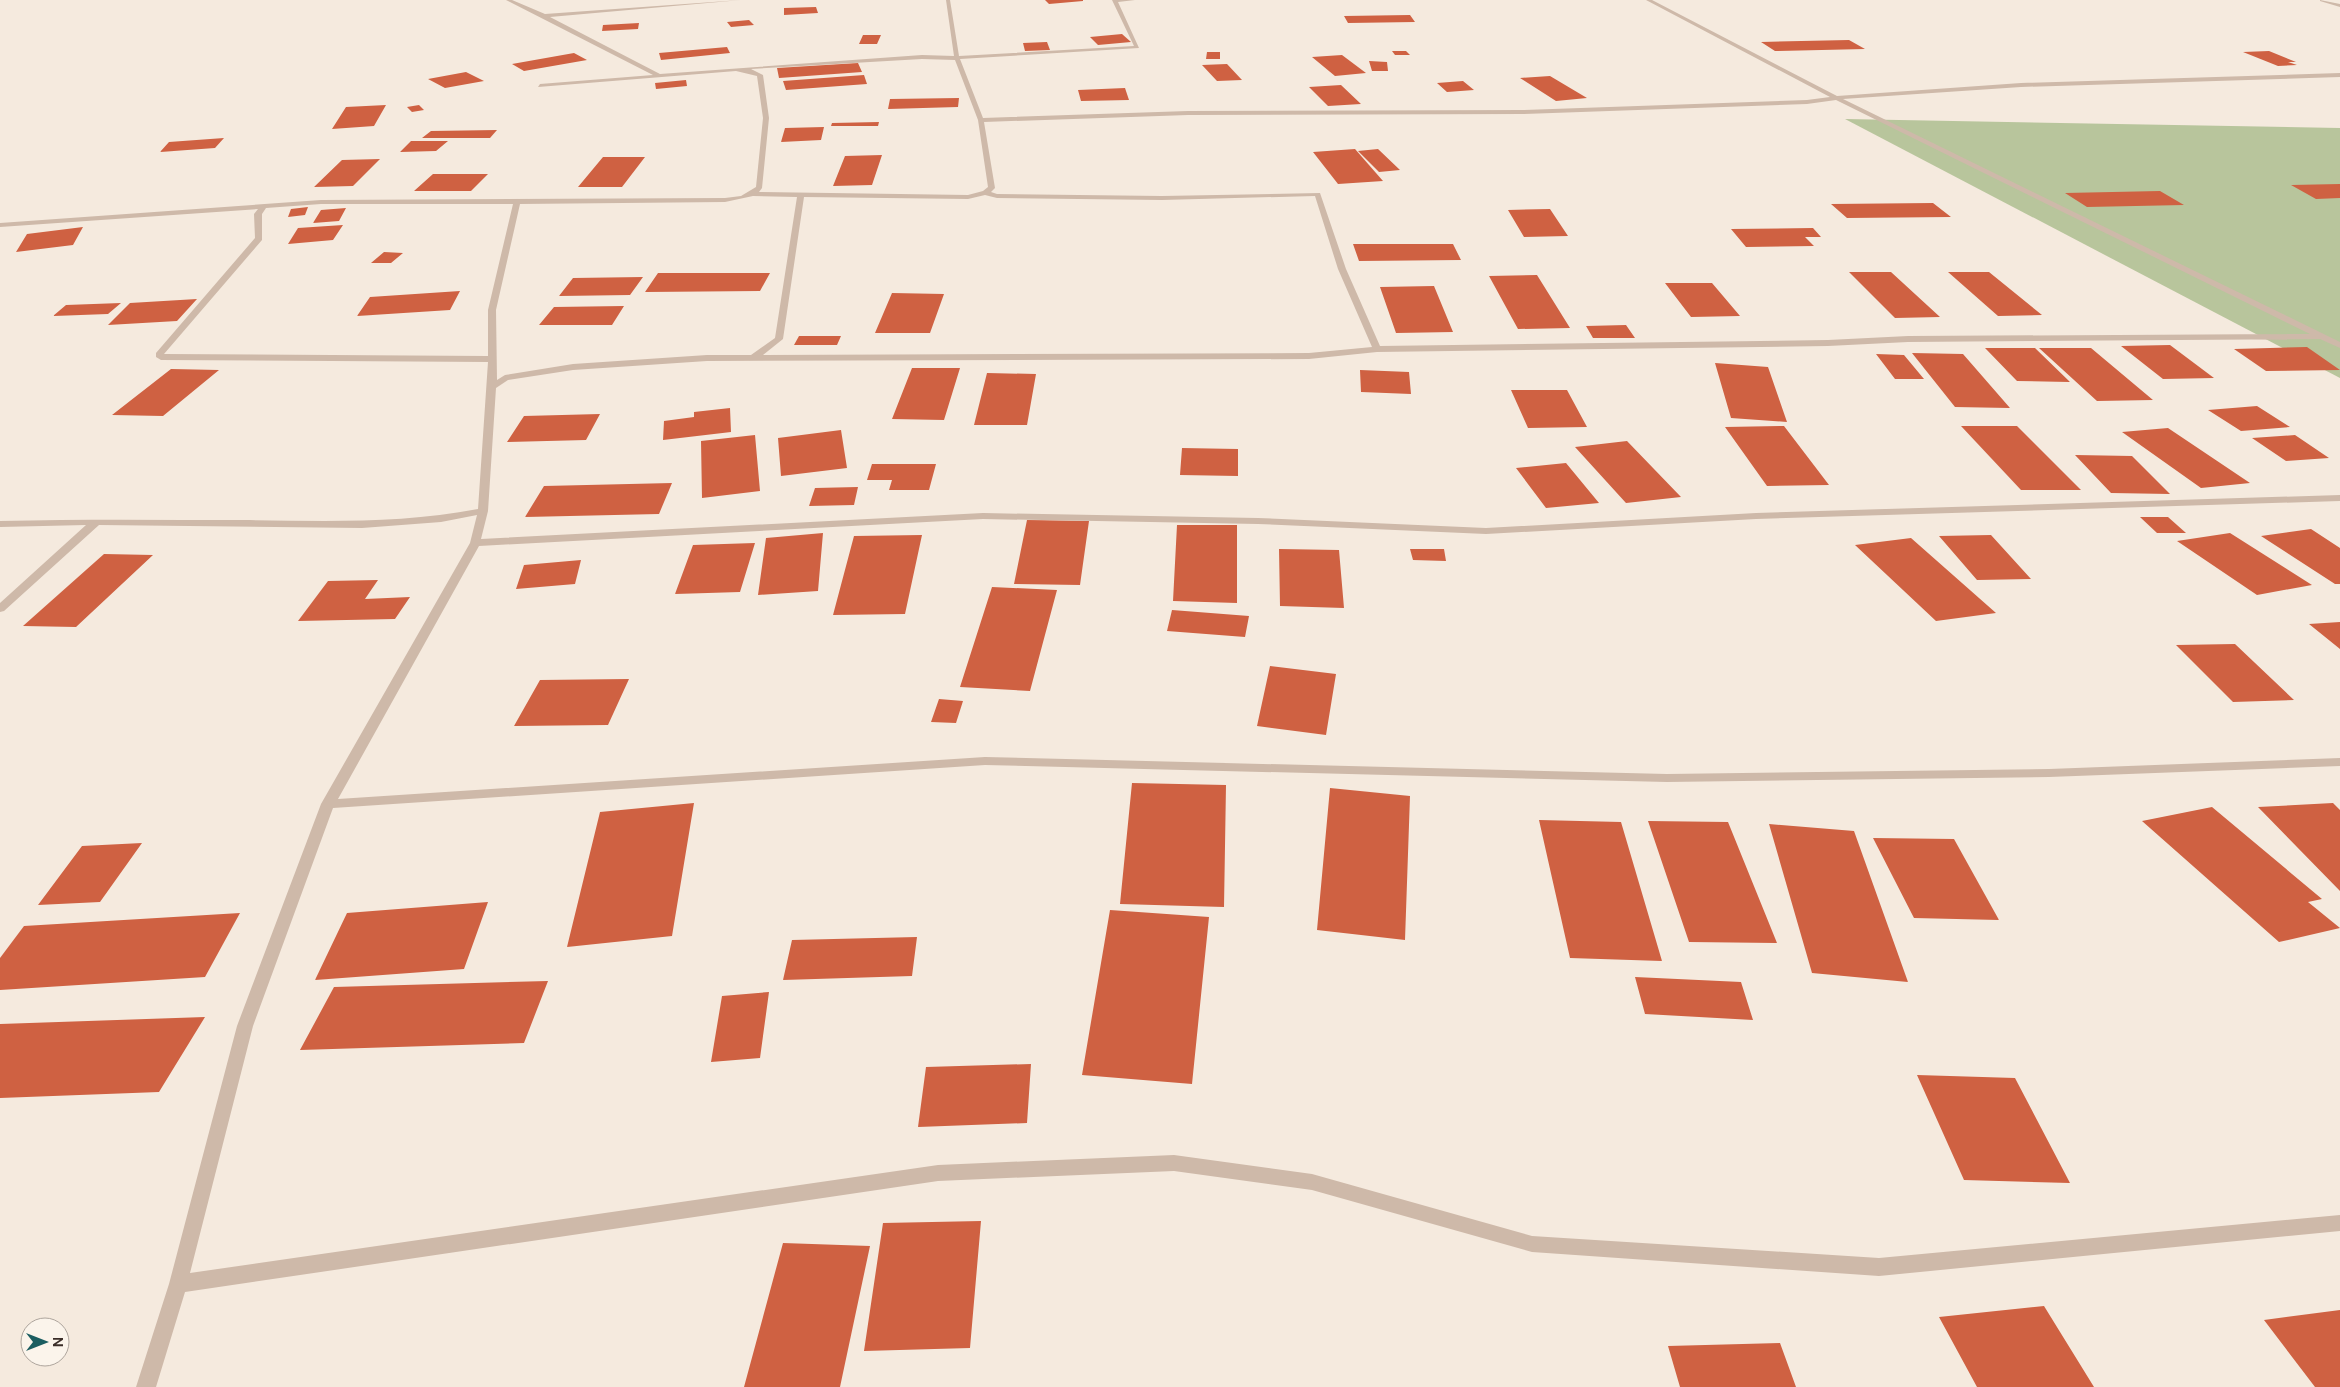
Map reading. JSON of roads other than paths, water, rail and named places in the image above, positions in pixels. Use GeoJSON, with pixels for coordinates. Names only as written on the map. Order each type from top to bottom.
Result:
{"type":"FeatureCollection","features":[{"type":"Feature","properties":{"kind":"street"},"geometry":{"type":"LineString","coordinates":[[508,0],[544,16],[658,75]]}},
{"type":"Feature","properties":{"kind":"street"},"geometry":{"type":"LineString","coordinates":[[544,16],[740,0]]}},
{"type":"Feature","properties":{"kind":"street"},"geometry":{"type":"LineString","coordinates":[[0,225],[321,202],[725,200],[754,194],[968,197],[985,193],[992,188],[981,120],[957,58],[948,0]]}},
{"type":"Feature","properties":{"kind":"street"},"geometry":{"type":"LineString","coordinates":[[540,86],[736,69],[922,57],[957,58],[1137,47],[1114,1],[1133,0]]}},
{"type":"Feature","properties":{"kind":"street"},"geometry":{"type":"LineString","coordinates":[[1648,0],[1837,98],[2340,345]]}},
{"type":"Feature","properties":{"kind":"street"},"geometry":{"type":"LineString","coordinates":[[2322,0],[2340,6]]}},
{"type":"Feature","properties":{"kind":"street"},"geometry":{"type":"LineString","coordinates":[[736,69],[751,71],[760,75],[764,100],[766,118],[759,188],[754,194]]}},
{"type":"Feature","properties":{"kind":"street"},"geometry":{"type":"LineString","coordinates":[[981,120],[1188,113],[1523,112],[1806,102],[1837,98],[2021,85],[2340,75]]}},
{"type":"Feature","properties":{"kind":"street"},"geometry":{"type":"LineString","coordinates":[[985,193],[997,196],[1162,198],[1318,194],[1342,269],[1377,349]]}},
{"type":"Feature","properties":{"kind":"street"},"geometry":{"type":"LineString","coordinates":[[753,358],[779,339],[801,194]]}},
{"type":"Feature","properties":{"kind":"street"},"geometry":{"type":"LineString","coordinates":[[146,1387],[178,1284],[245,1026],[328,804],[475,543],[483,511],[492,387],[492,310],[517,206],[515,202]]}},
{"type":"Feature","properties":{"kind":"street"},"geometry":{"type":"LineString","coordinates":[[264,206],[258,214],[258,238],[160,355],[164,358],[492,359]]}},
{"type":"Feature","properties":{"kind":"street"},"geometry":{"type":"LineString","coordinates":[[492,387],[505,378],[573,366],[707,358],[1309,356],[1377,349],[1828,343],[1908,339],[2320,336]]}},
{"type":"Feature","properties":{"kind":"street"},"geometry":{"type":"LineString","coordinates":[[475,543],[983,516],[1258,521],[1486,531],[1756,516],[2340,498]]}},
{"type":"Feature","properties":{"kind":"street"},"geometry":{"type":"LineString","coordinates":[[0,524],[96,522],[362,525],[441,519],[483,511]]}},
{"type":"Feature","properties":{"kind":"street"},"geometry":{"type":"LineString","coordinates":[[0,609],[96,522]]}},
{"type":"Feature","properties":{"kind":"street"},"geometry":{"type":"LineString","coordinates":[[328,804],[985,761],[1667,778],[2049,774],[2340,762]]}},
{"type":"Feature","properties":{"kind":"street"},"geometry":{"type":"LineString","coordinates":[[178,1284],[938,1173],[1174,1164],[1312,1182],[1532,1244],[1879,1267],[2340,1223]]}}]}
